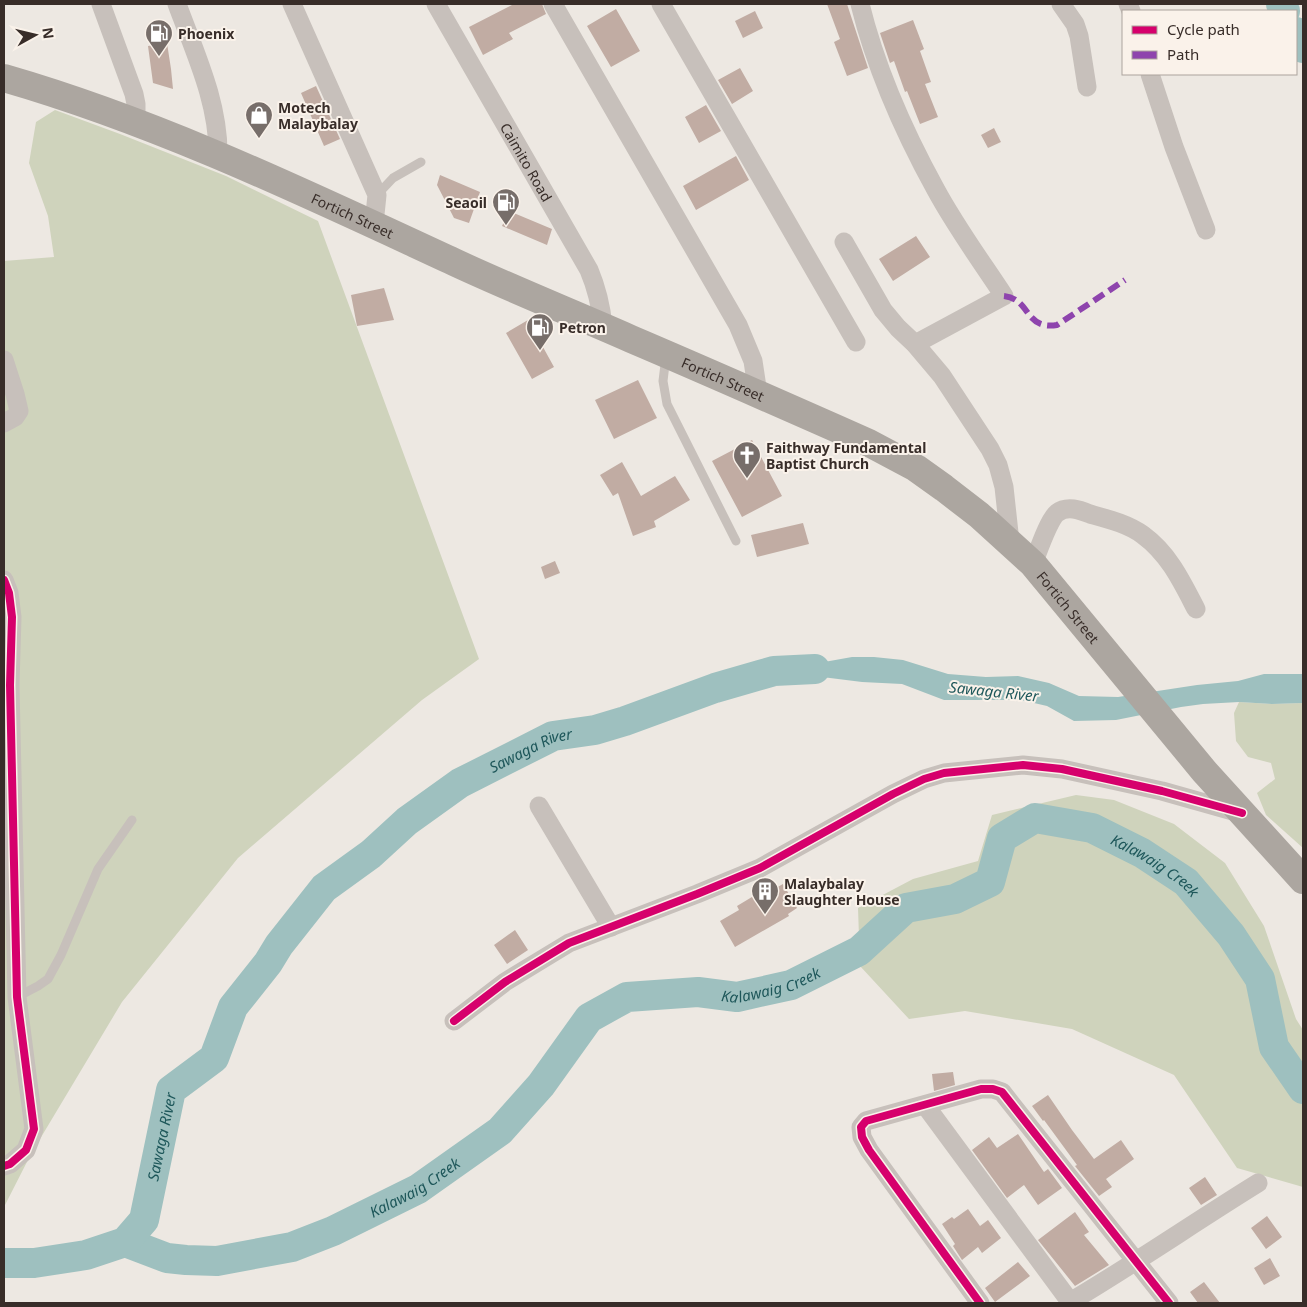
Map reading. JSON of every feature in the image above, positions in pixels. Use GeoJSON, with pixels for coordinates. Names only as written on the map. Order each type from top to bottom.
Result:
{"type":"FeatureCollection","features":[{"type":"Feature","properties":{"kind":"highway","name":"Fortich Street"},"geometry":{"type":"LineString","coordinates":[[4,78],[136,122],[218,156],[758,394],[869,444],[916,468],[979,515],[1033,564],[1204,771],[1303,880]]}},
{"type":"Feature","properties":{"kind":"street"},"geometry":{"type":"LineString","coordinates":[[101,4],[134,94],[137,114],[136,122]]}},
{"type":"Feature","properties":{"kind":"street"},"geometry":{"type":"LineString","coordinates":[[177,4],[211,100],[218,138],[218,156]]}},
{"type":"Feature","properties":{"kind":"street"},"geometry":{"type":"LineString","coordinates":[[292,4],[377,194],[374,224]]}},
{"type":"Feature","properties":{"kind":"street","name":"Caimito Road"},"geometry":{"type":"LineString","coordinates":[[436,4],[589,270],[602,308],[603,326]]}},
{"type":"Feature","properties":{"kind":"street"},"geometry":{"type":"LineString","coordinates":[[553,4],[738,325],[753,360],[758,394]]}},
{"type":"Feature","properties":{"kind":"street"},"geometry":{"type":"LineString","coordinates":[[660,4],[856,342]]}},
{"type":"Feature","properties":{"kind":"street"},"geometry":{"type":"LineString","coordinates":[[860,4],[892,101],[913,145],[937,192],[1004,296],[915,344]]}},
{"type":"Feature","properties":{"kind":"street"},"geometry":{"type":"LineString","coordinates":[[1061,4],[1075,24],[1079,36],[1087,87]]}},
{"type":"Feature","properties":{"kind":"street"},"geometry":{"type":"LineString","coordinates":[[1150,75],[1171,138],[1206,230]]}},
{"type":"Feature","properties":{"kind":"street"},"geometry":{"type":"LineString","coordinates":[[844,242],[883,310],[915,344],[960,400],[990,449],[998,465],[1004,488],[1010,542]]}},
{"type":"Feature","properties":{"kind":"street"},"geometry":{"type":"LineString","coordinates":[[4,360],[19,411],[15,417],[4,423]]}},
{"type":"Feature","properties":{"kind":"street"},"geometry":{"type":"LineString","coordinates":[[1033,564],[1052,518],[1059,511],[1077,509],[1116,522],[1142,534],[1164,553],[1179,576],[1196,609]]}},
{"type":"Feature","properties":{"kind":"street"},"geometry":{"type":"LineString","coordinates":[[4,580],[9,593],[12,617],[10,685],[10,999],[34,1129],[26,1150],[10,1164],[4,1166]]}},
{"type":"Feature","properties":{"kind":"street"},"geometry":{"type":"LineString","coordinates":[[454,1022],[505,982],[569,943],[760,868],[893,794],[924,779],[944,773],[1023,765],[1062,769],[1162,790],[1242,813]]}},
{"type":"Feature","properties":{"kind":"street"},"geometry":{"type":"LineString","coordinates":[[539,806],[611,927]]}},
{"type":"Feature","properties":{"kind":"street"},"geometry":{"type":"LineString","coordinates":[[980,1303],[869,1150],[862,1137],[861,1127],[866,1121],[981,1089],[993,1089],[1002,1092],[1169,1303]]}},
{"type":"Feature","properties":{"kind":"street"},"geometry":{"type":"LineString","coordinates":[[925,1105],[1070,1302],[1137,1262],[1258,1183]]}},
{"type":"Feature","properties":{"kind":"lane"},"geometry":{"type":"LineString","coordinates":[[377,194],[393,178],[421,162]]}},
{"type":"Feature","properties":{"kind":"lane"},"geometry":{"type":"LineString","coordinates":[[666,354],[663,381],[668,404],[736,541]]}},
{"type":"Feature","properties":{"kind":"lane"},"geometry":{"type":"LineString","coordinates":[[10,999],[38,986],[48,979],[61,955],[98,869],[132,820]]}},
{"type":"Feature","properties":{"kind":"green space"},"geometry":{"type":"Polygon","coordinates":[[[55,110],[226,176],[318,221],[479,659],[422,700],[238,858],[122,1002],[31,1154],[4,1207],[4,261],[54,257],[48,216],[29,163],[36,122],[55,110]]]}},
{"type":"Feature","properties":{"kind":"green space"},"geometry":{"type":"Polygon","coordinates":[[[1239,702],[1303,703],[1303,848],[1266,815],[1257,793],[1275,779],[1271,763],[1248,757],[1236,741],[1234,713],[1239,702]]]}},
{"type":"Feature","properties":{"kind":"green space"},"geometry":{"type":"Polygon","coordinates":[[[1076,795],[1114,800],[1174,824],[1225,863],[1264,926],[1296,1019],[1303,1030],[1303,1187],[1237,1168],[1174,1075],[1072,1029],[965,1011],[909,1019],[860,966],[858,908],[913,879],[978,861],[992,815],[1076,795]]]}},
{"type":"Feature","properties":{"kind":"water"},"geometry":{"type":"Polygon","coordinates":[[[852,657],[903,660],[948,674],[986,677],[1018,676],[1049,683],[1079,696],[1118,697],[1238,681],[1264,674],[1303,674],[1303,703],[1239,702],[1203,704],[1116,720],[1074,721],[1047,706],[1021,700],[944,700],[902,684],[862,682],[774,671],[852,657]]]}},
{"type":"Feature","properties":{"kind":"building"},"geometry":{"type":"Polygon","coordinates":[[[514,4],[542,4],[546,14],[509,33],[513,39],[483,55],[469,27],[514,4]]]}},
{"type":"Feature","properties":{"kind":"building"},"geometry":{"type":"Polygon","coordinates":[[[827,4],[847,4],[868,68],[847,76],[834,42],[840,39],[827,4]]]}},
{"type":"Feature","properties":{"kind":"building"},"geometry":{"type":"Polygon","coordinates":[[[616,9],[640,51],[611,67],[587,26],[616,9]]]}},
{"type":"Feature","properties":{"kind":"building"},"geometry":{"type":"Polygon","coordinates":[[[755,11],[763,28],[743,38],[735,21],[755,11]]]}},
{"type":"Feature","properties":{"kind":"building"},"geometry":{"type":"Polygon","coordinates":[[[913,20],[924,49],[920,51],[931,82],[925,84],[938,117],[920,124],[907,91],[905,92],[894,61],[890,63],[880,33],[913,20]]]}},
{"type":"Feature","properties":{"kind":"building","name":"Phoenix"},"geometry":{"type":"Polygon","coordinates":[[[167,43],[173,89],[153,83],[148,46],[167,43]]]}},
{"type":"Feature","properties":{"kind":"building"},"geometry":{"type":"Polygon","coordinates":[[[740,68],[753,91],[732,104],[718,80],[740,68]]]}},
{"type":"Feature","properties":{"kind":"building"},"geometry":{"type":"Polygon","coordinates":[[[316,86],[340,139],[324,146],[301,93],[316,86]]]}},
{"type":"Feature","properties":{"kind":"building"},"geometry":{"type":"Polygon","coordinates":[[[706,105],[721,131],[699,143],[685,117],[706,105]]]}},
{"type":"Feature","properties":{"kind":"building"},"geometry":{"type":"Polygon","coordinates":[[[994,128],[1001,142],[988,148],[981,135],[994,128]]]}},
{"type":"Feature","properties":{"kind":"building"},"geometry":{"type":"Polygon","coordinates":[[[736,156],[749,180],[696,210],[683,186],[736,156]]]}},
{"type":"Feature","properties":{"kind":"building"},"geometry":{"type":"Polygon","coordinates":[[[440,175],[480,192],[469,223],[454,218],[437,185],[440,175]]]}},
{"type":"Feature","properties":{"kind":"building"},"geometry":{"type":"Polygon","coordinates":[[[509,211],[552,229],[547,245],[502,226],[509,211]]]}},
{"type":"Feature","properties":{"kind":"building"},"geometry":{"type":"Polygon","coordinates":[[[916,236],[930,257],[893,281],[879,259],[916,236]]]}},
{"type":"Feature","properties":{"kind":"building"},"geometry":{"type":"Polygon","coordinates":[[[384,288],[394,320],[357,326],[351,295],[384,288]]]}},
{"type":"Feature","properties":{"kind":"building"},"geometry":{"type":"Polygon","coordinates":[[[528,320],[554,367],[532,379],[506,333],[528,320]]]}},
{"type":"Feature","properties":{"kind":"building"},"geometry":{"type":"Polygon","coordinates":[[[638,380],[657,418],[614,439],[595,400],[638,380]]]}},
{"type":"Feature","properties":{"kind":"building","name":"Faithway Fundamental Baptist Church"},"geometry":{"type":"Polygon","coordinates":[[[752,440],[782,496],[742,517],[712,461],[752,440]]]}},
{"type":"Feature","properties":{"kind":"building"},"geometry":{"type":"Polygon","coordinates":[[[622,462],[641,496],[675,476],[690,500],[654,521],[656,527],[633,536],[618,493],[613,496],[600,475],[622,462]]]}},
{"type":"Feature","properties":{"kind":"building"},"geometry":{"type":"Polygon","coordinates":[[[803,523],[809,544],[757,557],[751,535],[803,523]]]}},
{"type":"Feature","properties":{"kind":"building"},"geometry":{"type":"Polygon","coordinates":[[[555,561],[560,573],[545,579],[541,567],[555,561]]]}},
{"type":"Feature","properties":{"kind":"building","name":"Malaybalay Slaughter House"},"geometry":{"type":"Polygon","coordinates":[[[783,884],[797,908],[788,914],[789,916],[735,947],[720,921],[739,910],[737,906],[772,885],[774,889],[783,884]]]}},
{"type":"Feature","properties":{"kind":"building"},"geometry":{"type":"Polygon","coordinates":[[[515,930],[528,950],[507,964],[494,945],[515,930]]]}},
{"type":"Feature","properties":{"kind":"building"},"geometry":{"type":"Polygon","coordinates":[[[953,1072],[955,1085],[934,1091],[932,1074],[953,1072]]]}},
{"type":"Feature","properties":{"kind":"building"},"geometry":{"type":"Polygon","coordinates":[[[1048,1095],[1094,1159],[1121,1140],[1134,1159],[1106,1179],[1112,1187],[1099,1196],[1032,1106],[1048,1095]]]}},
{"type":"Feature","properties":{"kind":"building"},"geometry":{"type":"Polygon","coordinates":[[[1018,1134],[1044,1172],[1048,1169],[1062,1188],[1038,1205],[1024,1185],[1007,1198],[972,1150],[989,1137],[997,1148],[1018,1134]]]}},
{"type":"Feature","properties":{"kind":"building"},"geometry":{"type":"Polygon","coordinates":[[[1205,1177],[1217,1195],[1201,1205],[1189,1188],[1205,1177]]]}},
{"type":"Feature","properties":{"kind":"building"},"geometry":{"type":"Polygon","coordinates":[[[968,1209],[980,1226],[988,1220],[1001,1238],[982,1253],[978,1247],[962,1260],[953,1246],[955,1244],[942,1224],[952,1217],[954,1219],[968,1209]]]}},
{"type":"Feature","properties":{"kind":"building"},"geometry":{"type":"Polygon","coordinates":[[[1075,1212],[1089,1232],[1084,1235],[1109,1265],[1075,1286],[1038,1240],[1075,1212]]]}},
{"type":"Feature","properties":{"kind":"building"},"geometry":{"type":"Polygon","coordinates":[[[1267,1216],[1282,1237],[1266,1249],[1251,1228],[1267,1216]]]}},
{"type":"Feature","properties":{"kind":"building"},"geometry":{"type":"Polygon","coordinates":[[[1270,1258],[1280,1276],[1264,1285],[1254,1268],[1270,1258]]]}},
{"type":"Feature","properties":{"kind":"building"},"geometry":{"type":"Polygon","coordinates":[[[1018,1262],[1030,1276],[995,1302],[985,1288],[1018,1262]]]}},
{"type":"Feature","properties":{"kind":"building"},"geometry":{"type":"Polygon","coordinates":[[[1204,1282],[1220,1303],[1198,1303],[1190,1292],[1204,1282]]]}},
{"type":"Feature","properties":{"kind":"waterway"},"geometry":{"type":"LineString","coordinates":[[1281,4],[1284,10]]}},
{"type":"Feature","properties":{"kind":"waterway"},"geometry":{"type":"LineString","coordinates":[[1297,34],[1303,48]]}},
{"type":"Feature","properties":{"kind":"waterway","name":"Sawaga River"},"geometry":{"type":"LineString","coordinates":[[4,1263],[34,1263],[86,1255],[125,1242],[144,1220],[171,1090],[214,1058],[233,1007],[324,888],[371,854],[407,821],[460,783],[553,736],[595,730],[715,688],[774,671],[815,669]]}},
{"type":"Feature","properties":{"kind":"waterway","name":"Kalawaig Creek"},"geometry":{"type":"LineString","coordinates":[[125,1242],[167,1258],[217,1261],[292,1247],[333,1231],[418,1189],[500,1131],[541,1085],[589,1018],[627,997],[698,992],[737,997],[791,985],[859,951],[906,908],[955,899],[990,882],[1002,838],[1035,818],[1092,828],[1142,853],[1186,882],[1231,935],[1260,979],[1274,1047],[1303,1089]]}},
{"type":"Feature","properties":{"kind":"marked path"},"geometry":{"type":"LineString","coordinates":[[1004,296],[1019,302],[1033,319],[1039,323],[1057,325],[1125,280]]}},
{"type":"Feature","properties":{"kind":"cycle path"},"geometry":{"type":"LineString","coordinates":[[4,580],[9,593],[12,617],[10,685],[17,997],[34,1129],[26,1150],[10,1164],[4,1166]]}},
{"type":"Feature","properties":{"kind":"cycle path"},"geometry":{"type":"LineString","coordinates":[[454,1021],[505,982],[569,943],[760,868],[893,794],[924,779],[944,773],[1023,765],[1062,769],[1162,791],[1242,813]]}},
{"type":"Feature","properties":{"kind":"cycle path"},"geometry":{"type":"LineString","coordinates":[[980,1303],[869,1150],[862,1137],[861,1127],[866,1121],[981,1089],[993,1089],[1002,1092],[1169,1303]]}},
{"type":"Feature","properties":{"kind":"place","name":"Phoenix"},"geometry":{"type":"Point","coordinates":[159,57]}},
{"type":"Feature","properties":{"kind":"place","name":"Motech Malaybalay"},"geometry":{"type":"Point","coordinates":[259,139]}},
{"type":"Feature","properties":{"kind":"place","name":"Seaoil"},"geometry":{"type":"Point","coordinates":[506,226]}},
{"type":"Feature","properties":{"kind":"place","name":"Petron"},"geometry":{"type":"Point","coordinates":[540,351]}},
{"type":"Feature","properties":{"kind":"place","name":"Faithway Fundamental Baptist Church"},"geometry":{"type":"Point","coordinates":[747,479]}},
{"type":"Feature","properties":{"kind":"place","name":"Malaybalay Slaughter House"},"geometry":{"type":"Point","coordinates":[765,915]}}]}
